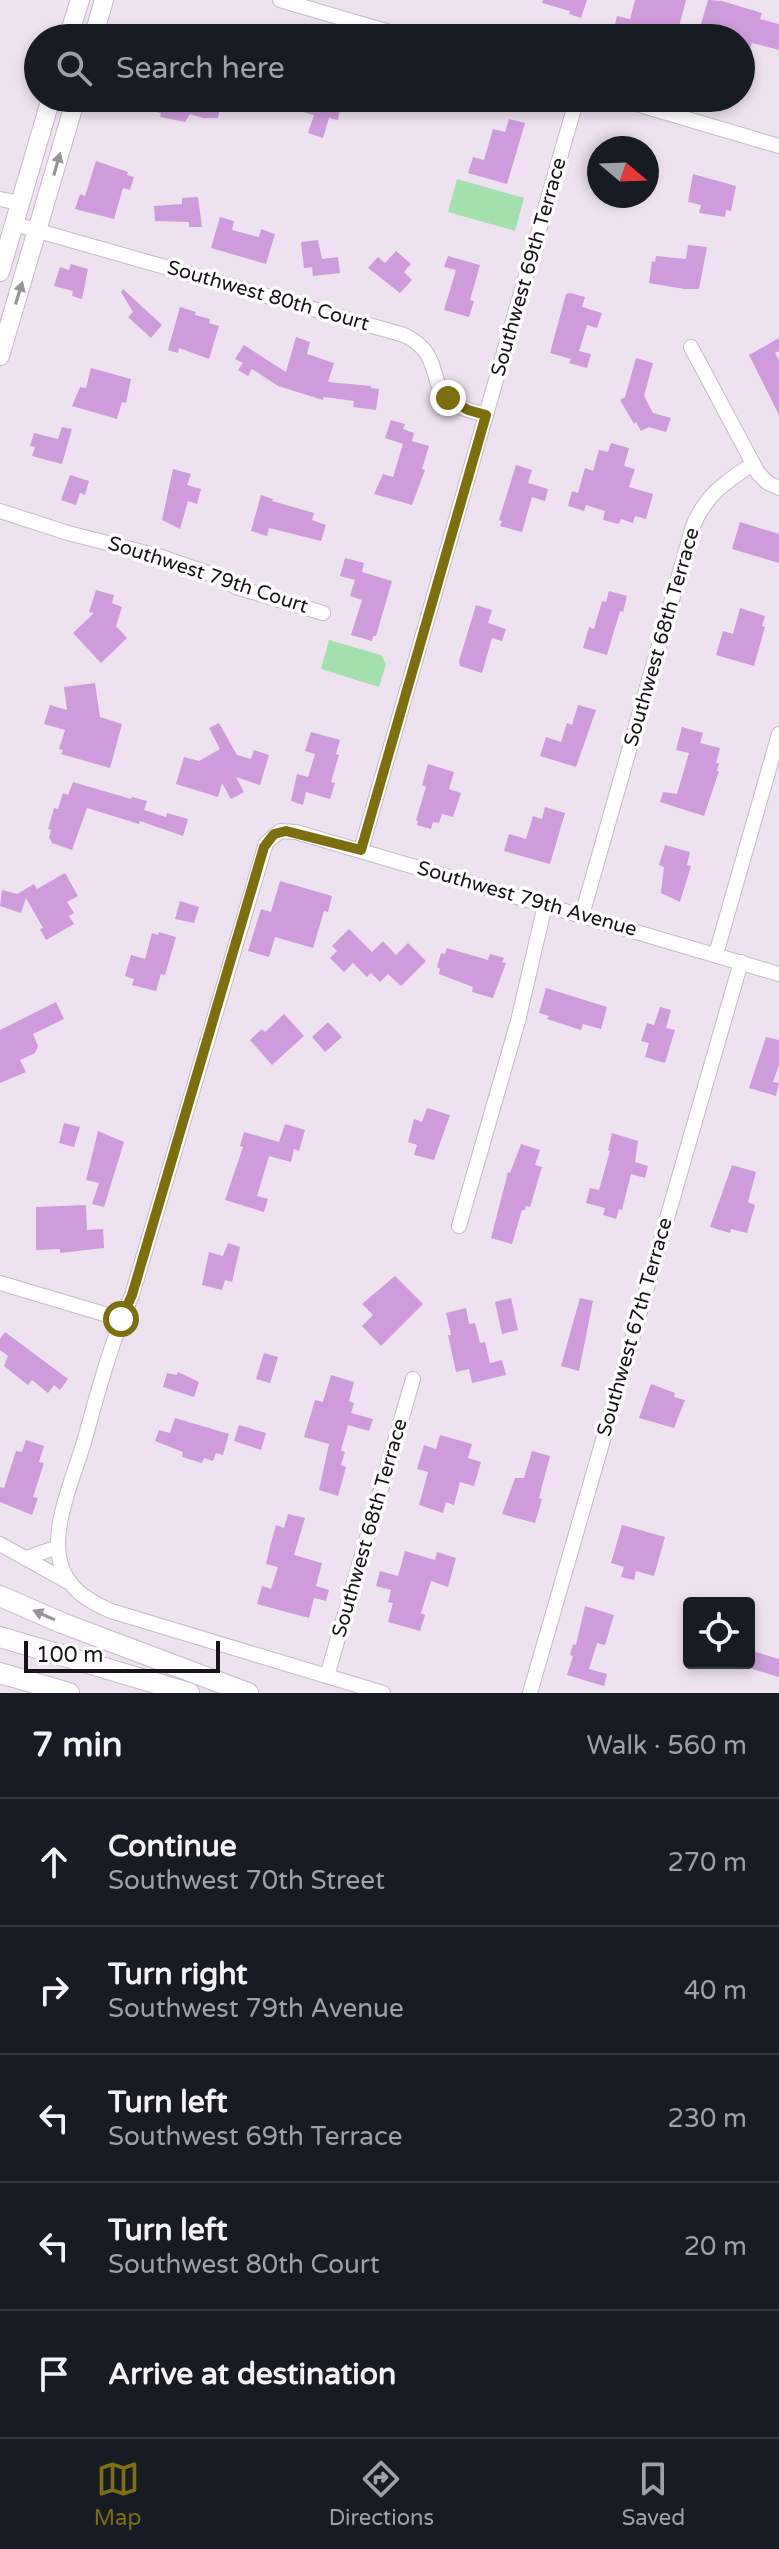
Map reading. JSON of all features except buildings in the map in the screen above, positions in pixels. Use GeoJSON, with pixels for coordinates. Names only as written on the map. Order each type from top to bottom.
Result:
{"type":"FeatureCollection","features":[{"type":"Feature","properties":{"kind":"highway"},"geometry":{"type":"LineString","coordinates":[[0,1596],[62,1623],[248,1693]]}},
{"type":"Feature","properties":{"kind":"highway"},"geometry":{"type":"LineString","coordinates":[[0,1637],[189,1693]]}},
{"type":"Feature","properties":{"kind":"highway"},"geometry":{"type":"LineString","coordinates":[[0,1673],[69,1693]]}},
{"type":"Feature","properties":{"kind":"main road"},"geometry":{"type":"LineString","coordinates":[[72,24],[80,0]]}},
{"type":"Feature","properties":{"kind":"main road"},"geometry":{"type":"LineString","coordinates":[[97,24],[104,0]]}},
{"type":"Feature","properties":{"kind":"main road"},"geometry":{"type":"LineString","coordinates":[[1,262],[47,112]]}},
{"type":"Feature","properties":{"kind":"main road"},"geometry":{"type":"LineString","coordinates":[[0,356],[72,112]]}},
{"type":"Feature","properties":{"kind":"street"},"geometry":{"type":"LineString","coordinates":[[280,0],[362,24]]}},
{"type":"Feature","properties":{"kind":"street","name":"Southwest 69th Terrace"},"geometry":{"type":"LineString","coordinates":[[361,850],[573,112]]}},
{"type":"Feature","properties":{"kind":"street"},"geometry":{"type":"LineString","coordinates":[[664,112],[779,146]]}},
{"type":"Feature","properties":{"kind":"street"},"geometry":{"type":"LineString","coordinates":[[0,199],[20,203]]}},
{"type":"Feature","properties":{"kind":"street","name":"Southwest 80th Court"},"geometry":{"type":"LineString","coordinates":[[14,224],[404,335],[426,350],[448,398],[468,410],[486,415]]}},
{"type":"Feature","properties":{"kind":"street"},"geometry":{"type":"LineString","coordinates":[[691,347],[753,464],[768,483],[779,488]]}},
{"type":"Feature","properties":{"kind":"street","name":"Southwest 68th Terrace"},"geometry":{"type":"LineString","coordinates":[[582,915],[693,526],[714,491],[753,464]]}},
{"type":"Feature","properties":{"kind":"street","name":"Southwest 79th Court"},"geometry":{"type":"LineString","coordinates":[[0,511],[68,533],[162,557],[222,578],[236,587],[323,613]]}},
{"type":"Feature","properties":{"kind":"street"},"geometry":{"type":"LineString","coordinates":[[716,954],[779,734]]}},
{"type":"Feature","properties":{"kind":"street","name":"Southwest 79th Avenue"},"geometry":{"type":"LineString","coordinates":[[121,1319],[132,1295],[261,856],[274,834],[286,831],[307,835],[779,974]]}},
{"type":"Feature","properties":{"kind":"street"},"geometry":{"type":"LineString","coordinates":[[459,1226],[518,1021],[545,905]]}},
{"type":"Feature","properties":{"kind":"street","name":"Southwest 67th Terrace"},"geometry":{"type":"LineString","coordinates":[[530,1693],[741,962]]}},
{"type":"Feature","properties":{"kind":"street"},"geometry":{"type":"LineString","coordinates":[[0,1283],[121,1319],[62,1516],[58,1547],[61,1566],[72,1586]]}},
{"type":"Feature","properties":{"kind":"street","name":"Southwest 68th Terrace"},"geometry":{"type":"LineString","coordinates":[[327,1676],[413,1379]]}},
{"type":"Feature","properties":{"kind":"street"},"geometry":{"type":"LineString","coordinates":[[0,1544],[72,1586],[92,1602],[118,1614],[383,1693]]}},
{"type":"Feature","properties":{"kind":"street"},"geometry":{"type":"LineString","coordinates":[[26,1558],[58,1547]]}},
{"type":"Feature","properties":{"kind":"green space"},"geometry":{"type":"Polygon","coordinates":[[[457,179],[524,198],[515,231],[448,212],[457,179]]]}},
{"type":"Feature","properties":{"kind":"green space"},"geometry":{"type":"Polygon","coordinates":[[[329,640],[381,655],[386,664],[379,687],[321,669],[329,640]]]}},
{"type":"Feature","properties":{"kind":"route"},"geometry":{"type":"LineString","coordinates":[[121,1319],[132,1295],[264,847],[274,834],[286,831],[361,850],[486,415],[468,410],[448,398]]}}]}
